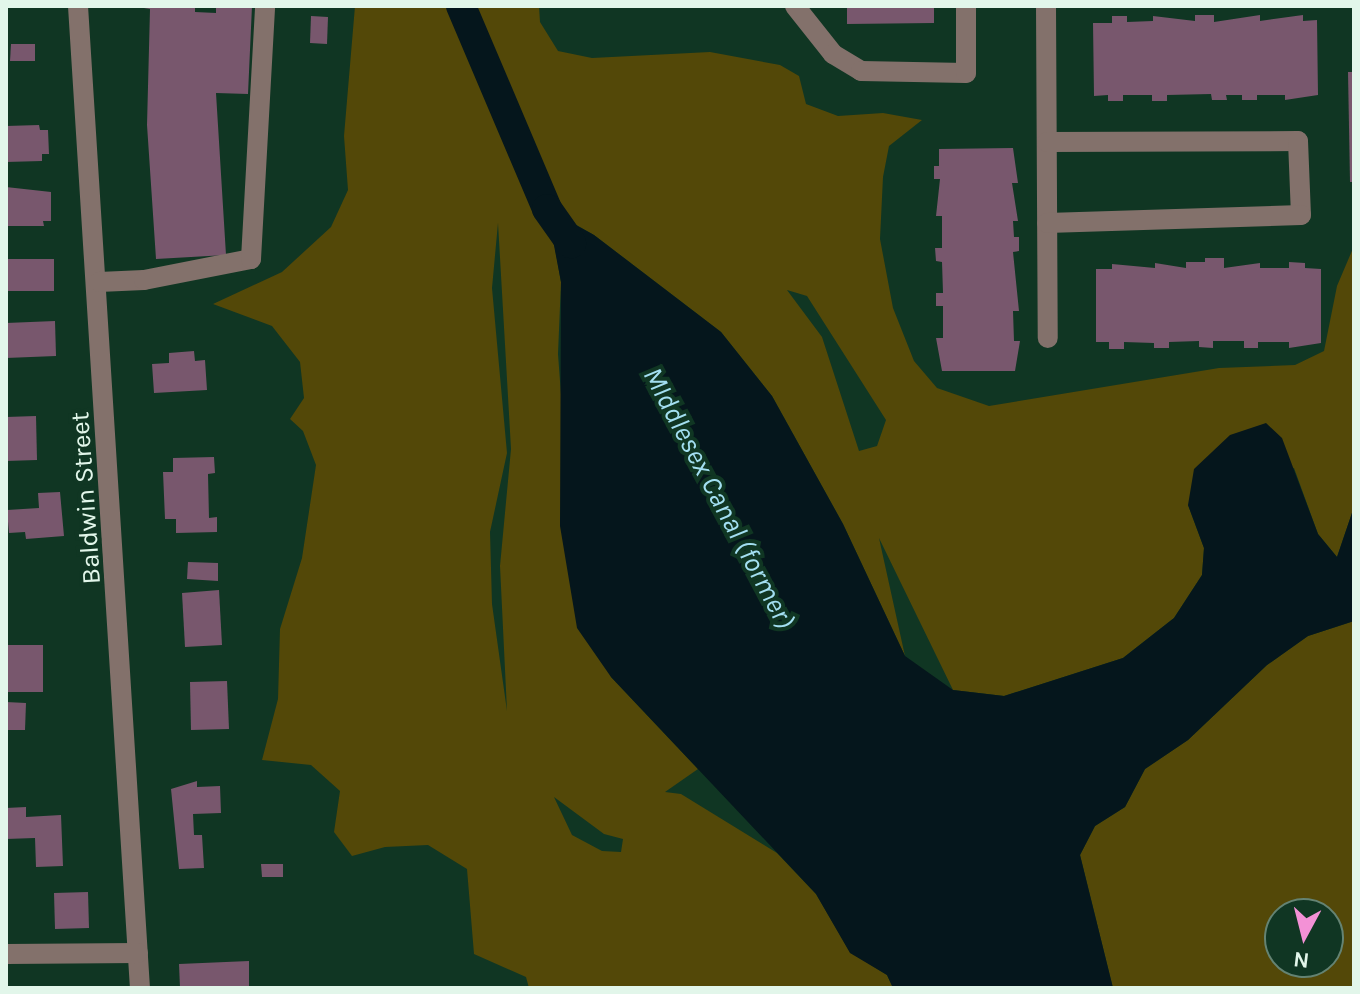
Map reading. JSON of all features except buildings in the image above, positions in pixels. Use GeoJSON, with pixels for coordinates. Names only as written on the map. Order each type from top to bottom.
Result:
{"type":"FeatureCollection","features":[{"type":"Feature","properties":{"kind":"street","name":"Baldwin Street"},"geometry":{"type":"LineString","coordinates":[[78,6],[99,282],[140,988]]}},
{"type":"Feature","properties":{"kind":"street"},"geometry":{"type":"LineString","coordinates":[[99,282],[144,280],[251,259],[265,6]]}},
{"type":"Feature","properties":{"kind":"street"},"geometry":{"type":"LineString","coordinates":[[784,6],[795,6],[833,54],[861,71],[966,73],[966,6]]}},
{"type":"Feature","properties":{"kind":"street"},"geometry":{"type":"LineString","coordinates":[[1046,6],[1048,338]]}},
{"type":"Feature","properties":{"kind":"street"},"geometry":{"type":"LineString","coordinates":[[1047,142],[1298,141],[1301,215],[1047,223]]}},
{"type":"Feature","properties":{"kind":"street"},"geometry":{"type":"LineString","coordinates":[[6,954],[138,953]]}},
{"type":"Feature","properties":{"kind":"shaded area"},"geometry":{"type":"Polygon","coordinates":[[[355,6],[539,6],[540,22],[558,51],[592,58],[710,52],[780,65],[799,76],[806,104],[838,116],[883,113],[922,120],[889,146],[883,177],[880,239],[893,308],[914,361],[937,388],[989,406],[1219,368],[1295,365],[1324,351],[1337,286],[1354,246],[1354,507],[1337,557],[1318,534],[1294,468],[1188,505],[1204,548],[1202,575],[1174,618],[1123,658],[1004,696],[953,690],[879,538],[905,656],[843,524],[772,396],[721,332],[594,235],[548,209],[561,282],[558,354],[564,435],[611,677],[698,769],[665,792],[681,794],[777,853],[816,894],[850,952],[887,975],[893,988],[529,988],[526,977],[474,954],[467,869],[428,845],[385,847],[352,856],[334,832],[340,791],[311,765],[262,760],[278,699],[280,629],[302,558],[316,465],[303,431],[290,419],[304,398],[300,362],[272,326],[213,304],[282,272],[331,227],[348,190],[344,136],[355,6]],[[498,223],[492,288],[507,453],[490,532],[492,604],[507,711],[500,566],[511,449],[498,223]],[[787,290],[822,337],[859,451],[877,446],[886,420],[807,296],[787,290]],[[554,797],[572,835],[602,851],[621,852],[623,839],[604,834],[554,797]]]}},
{"type":"Feature","properties":{"kind":"shaded area"},"geometry":{"type":"Polygon","coordinates":[[[1354,621],[1354,988],[1113,988],[1080,855],[1095,826],[1125,807],[1145,769],[1188,740],[1267,665],[1308,636],[1354,621]]]}},
{"type":"Feature","properties":{"kind":"water"},"geometry":{"type":"Polygon","coordinates":[[[547,209],[594,235],[721,332],[772,396],[843,524],[905,656],[953,690],[1004,696],[1123,658],[1174,618],[1202,575],[1204,548],[1188,505],[1194,469],[1230,435],[1266,423],[1282,438],[1318,534],[1337,557],[1354,507],[1354,621],[1308,636],[1267,665],[1188,740],[1145,769],[1125,807],[1095,826],[1080,855],[1113,988],[893,988],[887,975],[850,953],[816,894],[611,677],[577,628],[560,526],[561,282],[547,209]]]}},
{"type":"Feature","properties":{"kind":"waterway","name":"MIddlesex Canal (former)"},"geometry":{"type":"LineString","coordinates":[[461,6],[547,209],[571,243]]}}]}
